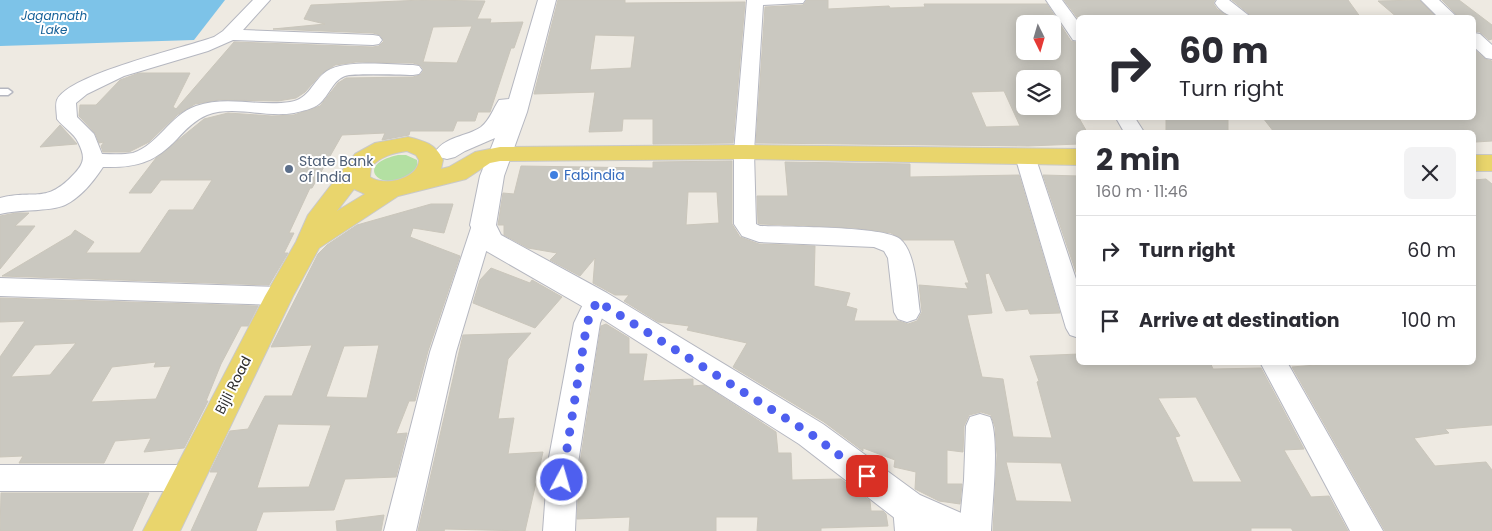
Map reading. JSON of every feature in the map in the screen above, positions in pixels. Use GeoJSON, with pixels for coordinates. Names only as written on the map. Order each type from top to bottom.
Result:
{"type":"FeatureCollection","features":[{"type":"Feature","properties":{"kind":"main road","name":"Bijli Road"},"geometry":{"type":"LineString","coordinates":[[161,531],[278,296],[309,242],[323,210],[356,171],[361,162],[369,155],[394,145],[408,144],[438,153],[492,156],[744,152],[1076,157]]}},
{"type":"Feature","properties":{"kind":"main road"},"geometry":{"type":"LineString","coordinates":[[396,188],[415,182],[425,174],[431,166],[432,158],[438,153]]}},
{"type":"Feature","properties":{"kind":"main road"},"geometry":{"type":"LineString","coordinates":[[356,171],[357,179],[364,186],[374,189],[396,188],[457,173],[492,156]]}},
{"type":"Feature","properties":{"kind":"main road"},"geometry":{"type":"LineString","coordinates":[[1476,163],[1492,163]]}},
{"type":"Feature","properties":{"kind":"main road","name":"Bijli Road"},"geometry":{"type":"LineString","coordinates":[[309,242],[396,188]]}},
{"type":"Feature","properties":{"kind":"street"},"geometry":{"type":"LineString","coordinates":[[0,207],[6,204],[50,201],[65,196],[92,167],[94,160],[87,138],[68,119],[66,102],[72,95],[102,78],[206,47],[229,35],[262,0]]}},
{"type":"Feature","properties":{"kind":"street"},"geometry":{"type":"LineString","coordinates":[[438,153],[488,134],[495,128],[502,117],[538,0]]}},
{"type":"Feature","properties":{"kind":"street"},"geometry":{"type":"LineString","coordinates":[[400,531],[443,352],[483,225],[492,176],[492,156],[516,112],[547,0]]}},
{"type":"Feature","properties":{"kind":"street"},"geometry":{"type":"LineString","coordinates":[[798,0],[755,0],[744,152],[745,224],[751,232],[770,235],[876,239],[892,245],[900,258],[907,312]]}},
{"type":"Feature","properties":{"kind":"street"},"geometry":{"type":"LineString","coordinates":[[1054,0],[1076,32]]}},
{"type":"Feature","properties":{"kind":"street"},"geometry":{"type":"LineString","coordinates":[[1429,0],[1446,15]]}},
{"type":"Feature","properties":{"kind":"street"},"geometry":{"type":"LineString","coordinates":[[1214,15],[1225,2],[1240,15]]}},
{"type":"Feature","properties":{"kind":"street"},"geometry":{"type":"LineString","coordinates":[[229,35],[372,40]]}},
{"type":"Feature","properties":{"kind":"street"},"geometry":{"type":"LineString","coordinates":[[1476,40],[1492,54]]}},
{"type":"Feature","properties":{"kind":"street"},"geometry":{"type":"LineString","coordinates":[[94,160],[130,160],[144,156],[188,118],[203,110],[224,107],[291,108],[304,105],[313,100],[329,77],[336,72],[347,70],[413,70]]}},
{"type":"Feature","properties":{"kind":"street"},"geometry":{"type":"LineString","coordinates":[[1025,156],[1076,318]]}},
{"type":"Feature","properties":{"kind":"street"},"geometry":{"type":"LineString","coordinates":[[483,225],[490,241],[597,301],[811,434],[910,519],[962,531]]}},
{"type":"Feature","properties":{"kind":"street"},"geometry":{"type":"LineString","coordinates":[[0,287],[278,296]]}},
{"type":"Feature","properties":{"kind":"street"},"geometry":{"type":"LineString","coordinates":[[559,531],[563,463],[587,323],[597,301]]}},
{"type":"Feature","properties":{"kind":"street"},"geometry":{"type":"LineString","coordinates":[[1275,365],[1367,531]]}},
{"type":"Feature","properties":{"kind":"street"},"geometry":{"type":"LineString","coordinates":[[975,531],[979,480],[980,426]]}},
{"type":"Feature","properties":{"kind":"street"},"geometry":{"type":"LineString","coordinates":[[0,478],[186,478]]}},
{"type":"Feature","properties":{"kind":"green space"},"geometry":{"type":"Polygon","coordinates":[[[398,155],[406,155],[417,160],[417,166],[411,174],[400,180],[391,181],[382,180],[376,176],[374,171],[376,165],[398,155]]]}},
{"type":"Feature","properties":{"kind":"water","name":"Jagannath Lake"},"geometry":{"type":"Polygon","coordinates":[[[0,0],[225,0],[194,40],[0,46],[0,0]]]}},
{"type":"Feature","properties":{"kind":"building"},"geometry":{"type":"Polygon","coordinates":[[[422,0],[485,1],[477,19],[491,19],[490,23],[523,22],[514,48],[511,48],[490,112],[478,112],[475,121],[457,121],[453,131],[410,131],[409,135],[382,140],[385,133],[342,135],[312,188],[310,188],[289,233],[294,233],[284,253],[288,253],[269,285],[2,276],[71,235],[75,230],[94,242],[86,253],[140,253],[169,210],[193,210],[212,180],[161,180],[151,193],[129,193],[156,158],[204,119],[228,113],[272,116],[294,115],[320,106],[338,83],[346,78],[413,77],[420,75],[424,70],[420,65],[413,63],[356,62],[335,65],[321,74],[305,92],[296,98],[278,101],[219,100],[195,104],[177,115],[149,142],[129,152],[103,152],[101,146],[104,142],[99,143],[95,133],[79,116],[80,105],[96,105],[120,80],[139,73],[190,73],[173,107],[176,109],[234,42],[373,47],[379,46],[384,41],[380,35],[373,33],[273,29],[325,24],[304,19],[311,5],[422,0]],[[472,26],[433,27],[423,62],[457,63],[472,26]]]}},
{"type":"Feature","properties":{"kind":"building"},"geometry":{"type":"Polygon","coordinates":[[[558,0],[625,0],[625,3],[745,2],[733,143],[653,144],[653,119],[623,119],[622,131],[589,132],[595,92],[534,94],[558,0]],[[595,35],[590,70],[631,68],[635,36],[595,35]]]}},
{"type":"Feature","properties":{"kind":"building"},"geometry":{"type":"Polygon","coordinates":[[[807,0],[828,0],[828,9],[889,6],[890,8],[925,7],[924,4],[1047,4],[1054,15],[1016,15],[1016,60],[1061,60],[1061,26],[1071,41],[1076,42],[1076,120],[1080,120],[1086,130],[1076,130],[1076,144],[1028,146],[756,143],[765,7],[803,5],[807,0]],[[1004,91],[971,92],[986,127],[1020,126],[1004,91]]]}},
{"type":"Feature","properties":{"kind":"building"},"geometry":{"type":"Polygon","coordinates":[[[1064,0],[1215,0],[1213,3],[1217,9],[1226,15],[1076,15],[1064,0]]]}},
{"type":"Feature","properties":{"kind":"building"},"geometry":{"type":"Polygon","coordinates":[[[1232,0],[1348,0],[1359,15],[1250,15],[1232,0]]]}},
{"type":"Feature","properties":{"kind":"building"},"geometry":{"type":"Polygon","coordinates":[[[1419,0],[1434,15],[1394,15],[1378,1],[1419,0]]]}},
{"type":"Feature","properties":{"kind":"building"},"geometry":{"type":"Polygon","coordinates":[[[1442,0],[1459,0],[1492,25],[1492,39],[1489,40],[1480,32],[1476,31],[1476,15],[1457,15],[1442,0]]]}},
{"type":"Feature","properties":{"kind":"building"},"geometry":{"type":"Polygon","coordinates":[[[1476,51],[1485,59],[1492,61],[1492,141],[1476,142],[1476,130],[1272,130],[1265,120],[1476,120],[1476,51]]]}},
{"type":"Feature","properties":{"kind":"building"},"geometry":{"type":"Polygon","coordinates":[[[1166,120],[1228,120],[1228,130],[1166,130],[1166,120]]]}},
{"type":"Feature","properties":{"kind":"building"},"geometry":{"type":"Polygon","coordinates":[[[60,125],[77,144],[40,147],[60,125]]]}},
{"type":"Feature","properties":{"kind":"building"},"geometry":{"type":"Polygon","coordinates":[[[732,161],[732,224],[740,237],[759,244],[815,246],[814,286],[850,293],[846,306],[857,309],[854,321],[899,321],[908,324],[917,321],[922,312],[919,285],[968,289],[965,283],[969,283],[954,240],[903,240],[891,233],[855,228],[760,224],[758,223],[757,196],[788,196],[785,162],[910,164],[910,177],[1019,175],[1060,313],[1030,314],[1028,309],[1006,311],[989,273],[985,274],[992,313],[967,315],[982,377],[1003,379],[1013,437],[1052,438],[1037,382],[1039,381],[1030,356],[1076,354],[1076,365],[1211,365],[1213,369],[1261,368],[1304,449],[1284,450],[1311,497],[1329,496],[1348,531],[1293,531],[1291,528],[1251,528],[1251,531],[993,531],[997,455],[995,427],[991,415],[981,412],[969,415],[964,426],[963,452],[947,450],[947,484],[962,484],[960,504],[939,501],[915,489],[916,472],[894,467],[895,460],[863,448],[863,451],[824,422],[733,367],[747,343],[687,330],[689,326],[658,322],[624,301],[629,295],[615,295],[593,283],[595,258],[580,276],[550,260],[557,253],[528,248],[504,235],[504,225],[498,225],[503,193],[514,194],[521,166],[653,168],[653,162],[732,161]],[[688,192],[686,225],[719,223],[717,192],[688,192]],[[1196,397],[1158,398],[1180,436],[1175,437],[1193,482],[1242,482],[1196,397]],[[1006,462],[1016,501],[1072,502],[1061,463],[1006,462]]]}},
{"type":"Feature","properties":{"kind":"building"},"geometry":{"type":"Polygon","coordinates":[[[1043,175],[1076,176],[1076,272],[1043,175]]]}},
{"type":"Feature","properties":{"kind":"building"},"geometry":{"type":"Polygon","coordinates":[[[1486,179],[1492,184],[1492,425],[1445,429],[1449,433],[1414,438],[1435,466],[1486,462],[1492,470],[1492,531],[1385,531],[1292,367],[1316,365],[1476,365],[1476,180],[1486,179]]]}},
{"type":"Feature","properties":{"kind":"building"},"geometry":{"type":"Polygon","coordinates":[[[431,204],[453,204],[444,233],[413,228],[410,237],[460,256],[428,351],[415,401],[409,401],[396,434],[407,433],[396,477],[345,479],[334,510],[263,512],[256,531],[191,531],[218,472],[210,472],[230,431],[248,429],[265,396],[292,396],[312,345],[271,347],[318,254],[327,245],[357,225],[431,204]],[[379,345],[344,346],[326,397],[367,398],[379,345]],[[278,424],[257,488],[309,487],[331,425],[278,424]]]}},
{"type":"Feature","properties":{"kind":"building"},"geometry":{"type":"Polygon","coordinates":[[[29,213],[15,226],[35,226],[0,269],[0,216],[29,213]]]}},
{"type":"Feature","properties":{"kind":"building"},"geometry":{"type":"Polygon","coordinates":[[[491,268],[530,283],[532,280],[562,297],[535,328],[473,303],[480,280],[491,268]]]}},
{"type":"Feature","properties":{"kind":"building"},"geometry":{"type":"Polygon","coordinates":[[[0,298],[258,306],[248,326],[241,326],[221,364],[206,401],[208,401],[184,448],[144,452],[151,438],[115,441],[104,463],[19,463],[23,456],[0,457],[0,357],[25,321],[0,322],[0,298]],[[76,343],[35,345],[11,377],[50,375],[76,343]],[[156,362],[112,367],[91,402],[156,399],[171,366],[154,367],[156,362]]]}},
{"type":"Feature","properties":{"kind":"building"},"geometry":{"type":"Polygon","coordinates":[[[606,324],[629,338],[629,354],[647,354],[643,381],[693,379],[693,386],[704,385],[776,432],[778,453],[791,453],[792,480],[841,479],[870,501],[871,511],[883,511],[886,514],[888,526],[821,528],[821,531],[757,531],[758,517],[716,517],[716,531],[629,531],[630,517],[577,519],[580,463],[601,326],[606,324]]]}},
{"type":"Feature","properties":{"kind":"building"},"geometry":{"type":"Polygon","coordinates":[[[531,333],[508,359],[498,419],[514,418],[508,454],[543,452],[525,531],[445,529],[444,531],[418,531],[463,335],[531,333]]]}},
{"type":"Feature","properties":{"kind":"building"},"geometry":{"type":"Polygon","coordinates":[[[1,493],[149,493],[132,531],[0,531],[1,493]]]}},
{"type":"Feature","properties":{"kind":"building"},"geometry":{"type":"Polygon","coordinates":[[[384,515],[381,531],[337,531],[336,521],[384,515]]]}},
{"type":"Feature","properties":{"kind":"place","name":"State Bank of India"},"geometry":{"type":"Point","coordinates":[289,169]}},
{"type":"Feature","properties":{"kind":"place","name":"Fabindia"},"geometry":{"type":"Point","coordinates":[554,175]}},
{"type":"Feature","properties":{"kind":"route"},"geometry":{"type":"LineString","coordinates":[[562,480],[563,463],[587,323],[597,301],[811,434],[867,476]]}}]}
